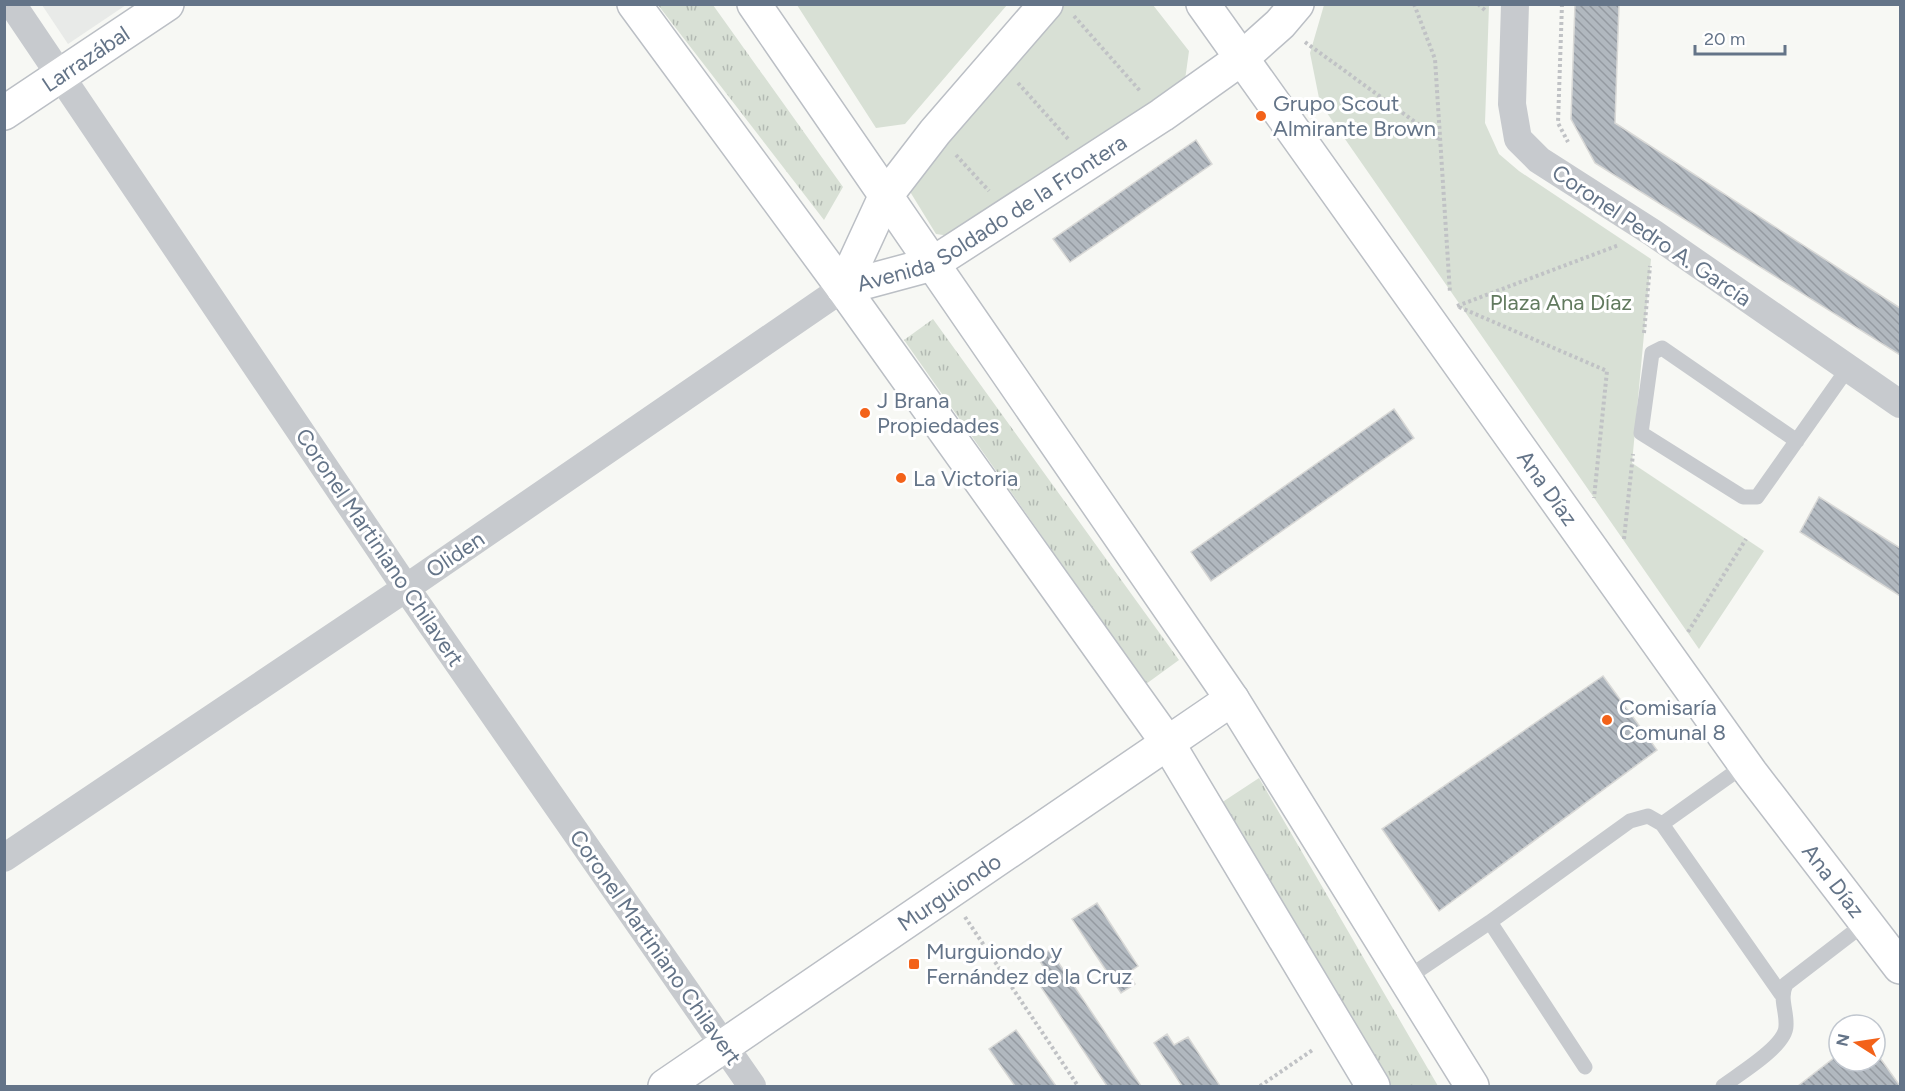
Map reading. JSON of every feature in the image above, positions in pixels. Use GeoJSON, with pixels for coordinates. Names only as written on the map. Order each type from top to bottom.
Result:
{"type":"FeatureCollection","features":[{"type":"Feature","properties":{"kind":"street","name":"Coronel Martiniano Chilavert"},"geometry":{"type":"LineString","coordinates":[[12,4],[406,588],[752,1086]]}},
{"type":"Feature","properties":{"kind":"street","name":"Larrazábal"},"geometry":{"type":"LineString","coordinates":[[4,113],[167,4]]}},
{"type":"Feature","properties":{"kind":"street"},"geometry":{"type":"LineString","coordinates":[[634,4],[843,288],[1167,742],[1373,1086]]}},
{"type":"Feature","properties":{"kind":"street"},"geometry":{"type":"LineString","coordinates":[[754,4],[1232,699],[1472,1086]]}},
{"type":"Feature","properties":{"kind":"street","name":"Ana Díaz"},"geometry":{"type":"LineString","coordinates":[[1203,4],[1590,544],[1745,765],[1868,921],[1900,966]]}},
{"type":"Feature","properties":{"kind":"street","name":"Coronel Pedro A. García"},"geometry":{"type":"LineString","coordinates":[[1515,4],[1512,104],[1518,139],[1539,160],[1653,233],[1900,404]]}},
{"type":"Feature","properties":{"kind":"street","name":"Avenida Soldado de la Frontera"},"geometry":{"type":"LineString","coordinates":[[843,288],[885,196],[935,132],[997,61],[1059,9]]}},
{"type":"Feature","properties":{"kind":"street","name":"Avenida Soldado de la Frontera"},"geometry":{"type":"LineString","coordinates":[[843,288],[932,264],[1161,115],[1242,58],[1289,14]]}},
{"type":"Feature","properties":{"kind":"street","name":"Oliden"},"geometry":{"type":"LineString","coordinates":[[4,858],[406,588],[843,288]]}},
{"type":"Feature","properties":{"kind":"street","name":"Murguiondo"},"geometry":{"type":"LineString","coordinates":[[665,1086],[1232,699]]}},
{"type":"Feature","properties":{"kind":"lane"},"geometry":{"type":"LineString","coordinates":[[1797,441],[1662,348],[1652,353],[1641,433],[1743,497],[1757,497],[1797,441],[1848,368]]}},
{"type":"Feature","properties":{"kind":"lane"},"geometry":{"type":"LineString","coordinates":[[1662,824],[1745,765]]}},
{"type":"Feature","properties":{"kind":"lane"},"geometry":{"type":"LineString","coordinates":[[1407,978],[1490,922],[1630,821],[1648,816],[1662,824],[1782,994],[1787,1027],[1782,1041],[1723,1086]]}},
{"type":"Feature","properties":{"kind":"lane"},"geometry":{"type":"LineString","coordinates":[[1782,994],[1786,984],[1868,921]]}},
{"type":"Feature","properties":{"kind":"lane"},"geometry":{"type":"LineString","coordinates":[[1490,922],[1585,1067]]}},
{"type":"Feature","properties":{"kind":"path"},"geometry":{"type":"LineString","coordinates":[[1414,4],[1435,59],[1450,303],[1607,370],[1590,544]]}},
{"type":"Feature","properties":{"kind":"path"},"geometry":{"type":"LineString","coordinates":[[1562,4],[1558,123],[1572,149]]}},
{"type":"Feature","properties":{"kind":"path"},"geometry":{"type":"LineString","coordinates":[[1059,9],[1161,115]]}},
{"type":"Feature","properties":{"kind":"path"},"geometry":{"type":"LineString","coordinates":[[1289,14],[1440,140]]}},
{"type":"Feature","properties":{"kind":"path"},"geometry":{"type":"LineString","coordinates":[[997,61],[1090,163]]}},
{"type":"Feature","properties":{"kind":"path"},"geometry":{"type":"LineString","coordinates":[[935,132],[1010,215]]}},
{"type":"Feature","properties":{"kind":"path"},"geometry":{"type":"LineString","coordinates":[[1456,306],[1653,233]]}},
{"type":"Feature","properties":{"kind":"path"},"geometry":{"type":"LineString","coordinates":[[1670,660],[1746,539]]}},
{"type":"Feature","properties":{"kind":"path"},"geometry":{"type":"LineString","coordinates":[[948,892],[1078,1086]]}},
{"type":"Feature","properties":{"kind":"path"},"geometry":{"type":"LineString","coordinates":[[1260,1086],[1340,1032]]}},
{"type":"Feature","properties":{"kind":"shaded area"},"geometry":{"type":"Polygon","coordinates":[[[42,5],[126,5],[68,44],[42,5]]]}},
{"type":"Feature","properties":{"kind":"green space"},"geometry":{"type":"Polygon","coordinates":[[[658,5],[713,5],[843,187],[824,220],[658,5]]]}},
{"type":"Feature","properties":{"kind":"green space"},"geometry":{"type":"Polygon","coordinates":[[[797,5],[1007,5],[905,124],[876,128],[797,5]]]}},
{"type":"Feature","properties":{"kind":"green space"},"geometry":{"type":"Polygon","coordinates":[[[1064,5],[1153,5],[1189,51],[1185,80],[957,237],[936,234],[909,190],[915,174],[1064,5]]]}},
{"type":"Feature","properties":{"kind":"green space","name":"Plaza Ana Díaz"},"geometry":{"type":"Polygon","coordinates":[[[1324,5],[1489,5],[1485,123],[1499,154],[1519,171],[1651,259],[1632,463],[1764,551],[1699,649],[1320,103],[1310,53],[1324,5]]]}},
{"type":"Feature","properties":{"kind":"green space"},"geometry":{"type":"Polygon","coordinates":[[[933,319],[1179,660],[1146,684],[904,340],[933,319]]]}},
{"type":"Feature","properties":{"kind":"green space"},"geometry":{"type":"Polygon","coordinates":[[[1259,778],[1438,1086],[1390,1086],[1221,803],[1259,778]]]}},
{"type":"Feature","properties":{"kind":"building"},"geometry":{"type":"Polygon","coordinates":[[[1575,4],[1619,4],[1615,123],[1900,308],[1900,355],[1595,163],[1571,119],[1575,4]]]}},
{"type":"Feature","properties":{"kind":"building"},"geometry":{"type":"Polygon","coordinates":[[[1196,140],[1212,164],[1070,262],[1053,239],[1196,140]]]}},
{"type":"Feature","properties":{"kind":"building"},"geometry":{"type":"Polygon","coordinates":[[[1394,409],[1414,438],[1211,581],[1191,552],[1394,409]]]}},
{"type":"Feature","properties":{"kind":"building"},"geometry":{"type":"Polygon","coordinates":[[[1819,497],[1900,548],[1900,596],[1800,532],[1819,497]]]}},
{"type":"Feature","properties":{"kind":"building"},"geometry":{"type":"Polygon","coordinates":[[[1603,676],[1657,750],[1439,911],[1382,829],[1603,676]]]}},
{"type":"Feature","properties":{"kind":"building"},"geometry":{"type":"Polygon","coordinates":[[[1097,903],[1138,966],[1128,973],[1135,984],[1121,993],[1072,919],[1097,903]]]}},
{"type":"Feature","properties":{"kind":"building"},"geometry":{"type":"Polygon","coordinates":[[[1050,950],[1141,1086],[1107,1086],[1035,978],[1046,971],[1038,958],[1050,950]]]}},
{"type":"Feature","properties":{"kind":"building"},"geometry":{"type":"Polygon","coordinates":[[[1016,1030],[1056,1086],[1015,1086],[989,1049],[1016,1030]]]}},
{"type":"Feature","properties":{"kind":"building"},"geometry":{"type":"Polygon","coordinates":[[[1167,1034],[1174,1045],[1188,1037],[1220,1086],[1182,1086],[1154,1043],[1167,1034]]]}},
{"type":"Feature","properties":{"kind":"building"},"geometry":{"type":"Polygon","coordinates":[[[1827,1063],[1827,1073],[1887,1073],[1887,1068],[1900,1086],[1798,1086],[1827,1063]]]}},
{"type":"Feature","properties":{"kind":"place","name":"Grupo Scout Almirante Brown"},"geometry":{"type":"Point","coordinates":[1261,116]}},
{"type":"Feature","properties":{"kind":"place","name":"J Brana Propiedades"},"geometry":{"type":"Point","coordinates":[865,413]}},
{"type":"Feature","properties":{"kind":"place","name":"La Victoria"},"geometry":{"type":"Point","coordinates":[901,478]}},
{"type":"Feature","properties":{"kind":"place","name":"Comisaría Comunal 8"},"geometry":{"type":"Point","coordinates":[1607,720]}},
{"type":"Feature","properties":{"kind":"place","name":"Murguiondo y Fernández de la Cruz"},"geometry":{"type":"Point","coordinates":[914,964]}}]}
